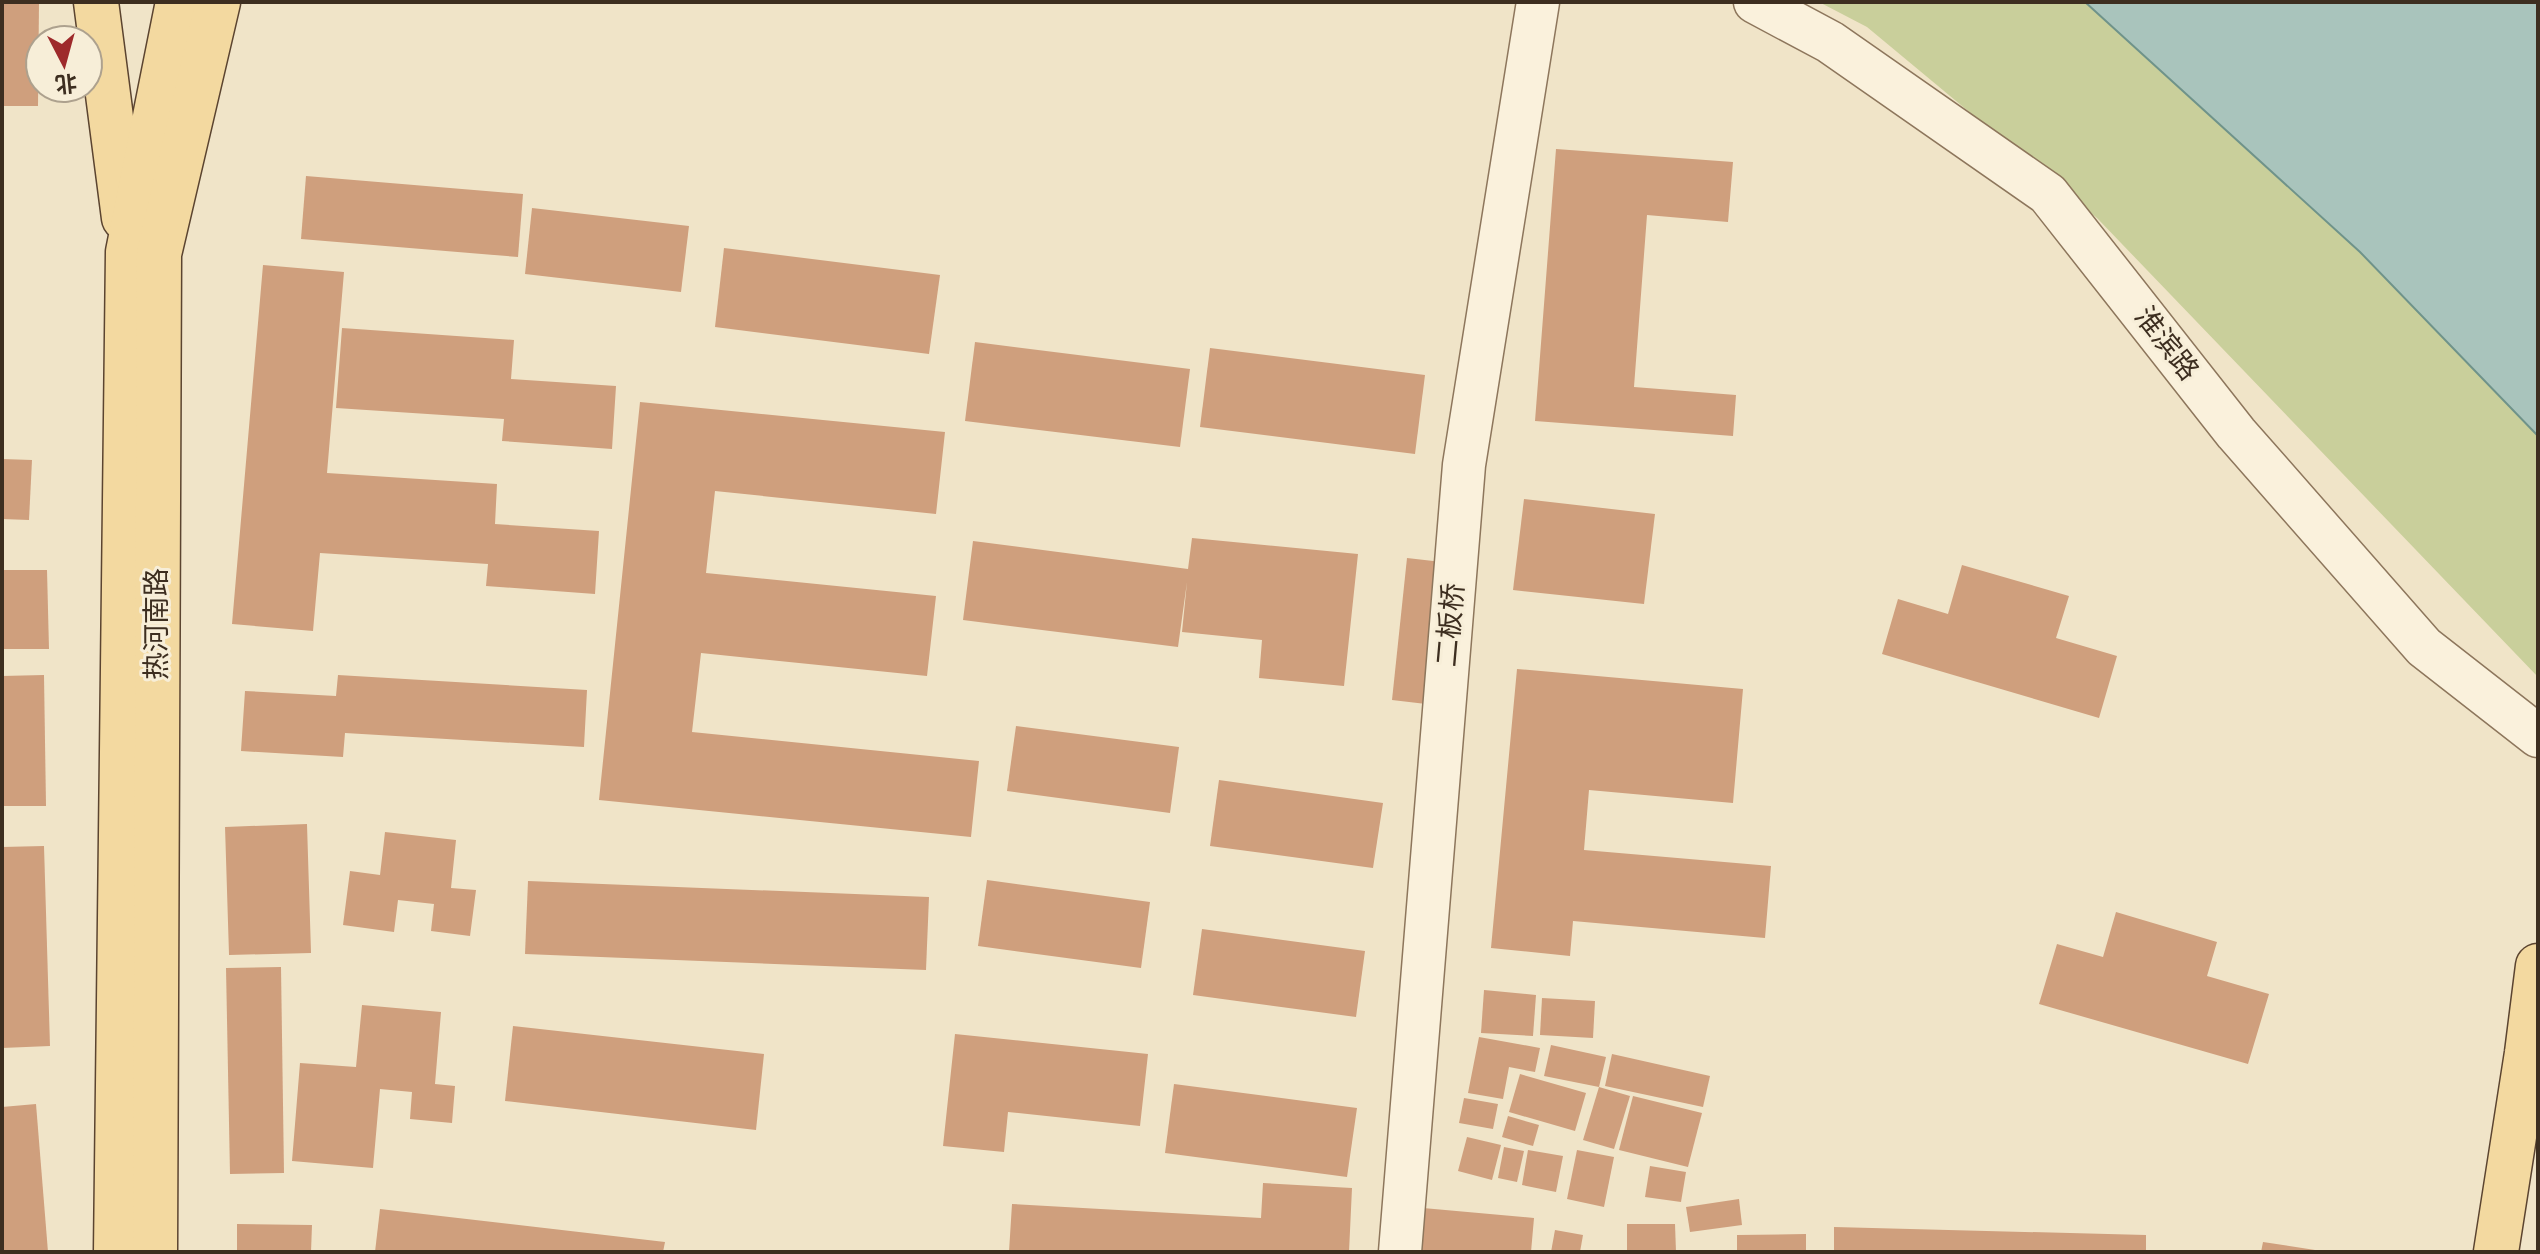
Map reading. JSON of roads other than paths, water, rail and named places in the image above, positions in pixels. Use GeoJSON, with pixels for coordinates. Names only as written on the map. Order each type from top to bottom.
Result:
{"type":"FeatureCollection","features":[{"type":"Feature","properties":{"kind":"main road"},"geometry":{"type":"LineString","coordinates":[[96,2],[128,252]]}},
{"type":"Feature","properties":{"kind":"main road","name":"热河南路"},"geometry":{"type":"LineString","coordinates":[[116,1252],[128,252],[178,2]]}},
{"type":"Feature","properties":{"kind":"main road","name":"热河南路"},"geometry":{"type":"LineString","coordinates":[[155,1252],[159,254],[218,2]]}},
{"type":"Feature","properties":{"kind":"main road"},"geometry":{"type":"LineString","coordinates":[[2496,1252],[2538,966]]}},
{"type":"Feature","properties":{"kind":"street","name":"二板桥"},"geometry":{"type":"LineString","coordinates":[[1400,1252],[1464,465],[1538,2]]}},
{"type":"Feature","properties":{"kind":"street","name":"淮滨路"},"geometry":{"type":"LineString","coordinates":[[1755,2],[1830,42],[2048,194],[2236,433],[2424,647],[2538,736]]}},
{"type":"Feature","properties":{"kind":"water"},"geometry":{"type":"Polygon","coordinates":[[[2085,2],[2538,2],[2538,436],[2360,252],[2085,2]]]}}]}
